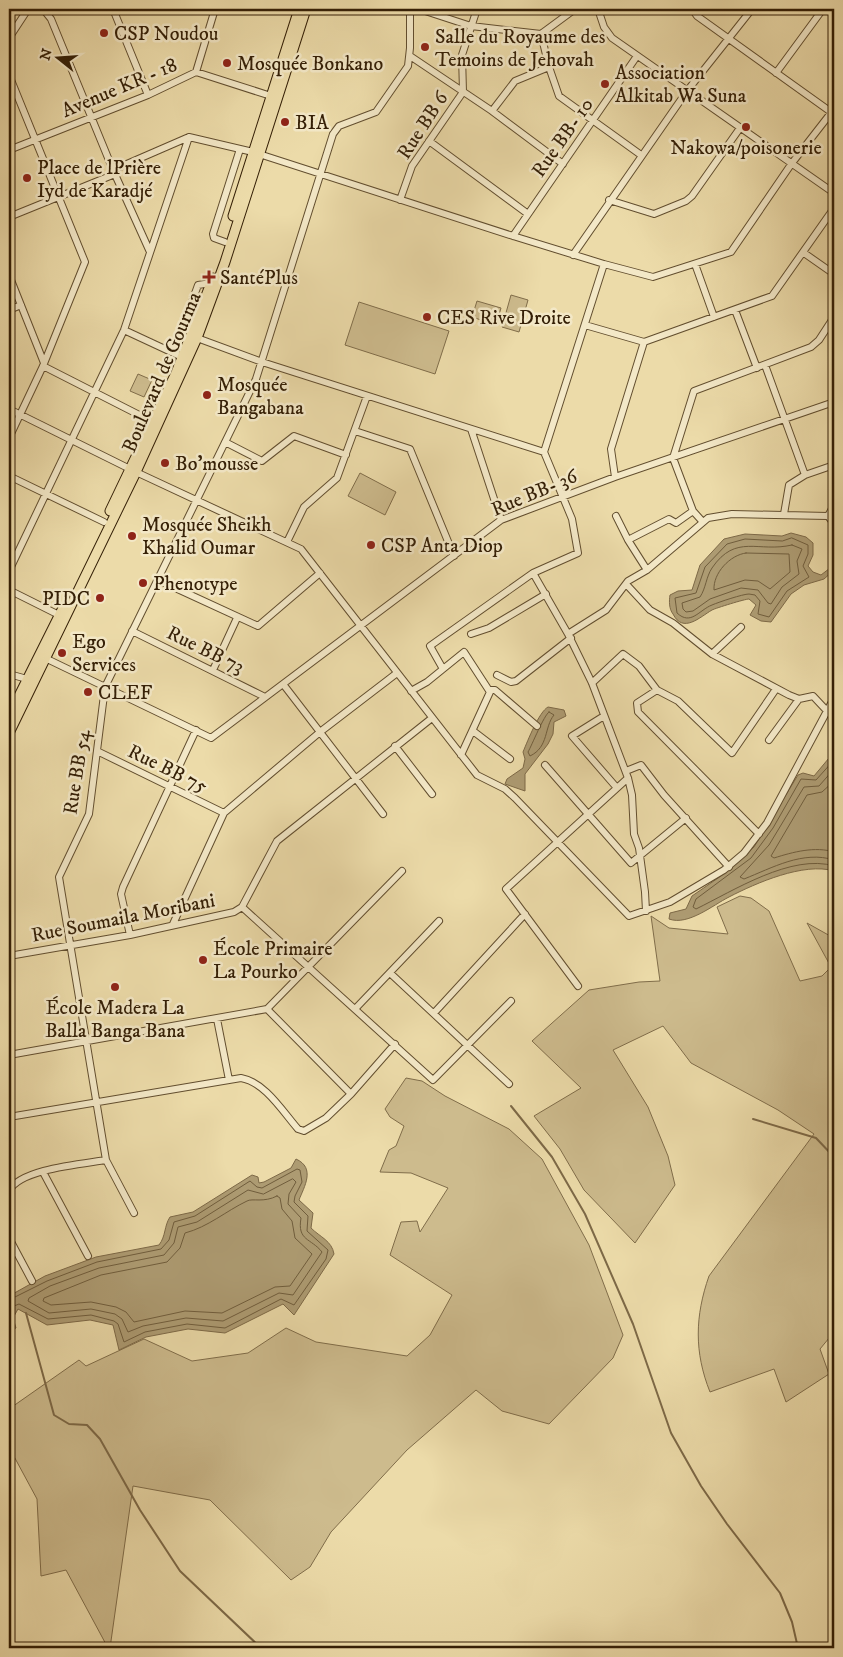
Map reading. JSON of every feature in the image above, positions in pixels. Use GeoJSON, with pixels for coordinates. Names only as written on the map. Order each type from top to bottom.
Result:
{"type":"FeatureCollection","features":[{"type":"Feature","properties":{"kind":"highway","name":"Boulevard de Gourma"},"geometry":{"type":"LineString","coordinates":[[9,716],[104,522],[133,471],[182,357],[211,283],[242,186],[256,153],[270,96],[299,9]]}},
{"type":"Feature","properties":{"kind":"highway","name":"Boulevard de Gourma"},"geometry":{"type":"LineString","coordinates":[[9,733],[197,338],[214,293],[256,153],[306,9]]}},
{"type":"Feature","properties":{"kind":"street"},"geometry":{"type":"LineString","coordinates":[[9,38],[28,9]]}},
{"type":"Feature","properties":{"kind":"street"},"geometry":{"type":"LineString","coordinates":[[43,9],[52,19],[114,172],[150,252]]}},
{"type":"Feature","properties":{"kind":"street"},"geometry":{"type":"LineString","coordinates":[[113,9],[148,95]]}},
{"type":"Feature","properties":{"kind":"street"},"geometry":{"type":"LineString","coordinates":[[196,72],[215,9]]}},
{"type":"Feature","properties":{"kind":"street"},"geometry":{"type":"LineString","coordinates":[[410,9],[410,56],[492,111],[563,164]]}},
{"type":"Feature","properties":{"kind":"street"},"geometry":{"type":"LineString","coordinates":[[419,9],[471,26],[541,34],[575,9]]}},
{"type":"Feature","properties":{"kind":"street","name":"Rue BB 6"},"geometry":{"type":"LineString","coordinates":[[400,200],[412,166],[463,92],[462,54],[477,9]]}},
{"type":"Feature","properties":{"kind":"street"},"geometry":{"type":"LineString","coordinates":[[598,9],[607,33],[834,193]]}},
{"type":"Feature","properties":{"kind":"street"},"geometry":{"type":"LineString","coordinates":[[9,217],[58,197],[189,137],[240,148],[513,236],[654,277],[731,252],[792,164],[833,111],[697,16],[692,9]]}},
{"type":"Feature","properties":{"kind":"street"},"geometry":{"type":"LineString","coordinates":[[573,254],[687,91],[752,9]]}},
{"type":"Feature","properties":{"kind":"street"},"geometry":{"type":"LineString","coordinates":[[776,73],[817,21],[823,9]]}},
{"type":"Feature","properties":{"kind":"street"},"geometry":{"type":"LineString","coordinates":[[541,34],[549,67],[559,96],[641,156]]}},
{"type":"Feature","properties":{"kind":"street","name":"Rue BB 54"},"geometry":{"type":"LineString","coordinates":[[134,1213],[106,1160],[59,877],[88,818],[105,687],[256,379],[336,130],[376,112],[408,66],[410,56]]}},
{"type":"Feature","properties":{"kind":"street","name":"Rue BB- 10"},"geometry":{"type":"LineString","coordinates":[[513,236],[638,56]]}},
{"type":"Feature","properties":{"kind":"street"},"geometry":{"type":"LineString","coordinates":[[492,111],[515,81],[549,67]]}},
{"type":"Feature","properties":{"kind":"street","name":"Avenue KR - 18"},"geometry":{"type":"LineString","coordinates":[[9,150],[148,95],[196,72],[270,96]]}},
{"type":"Feature","properties":{"kind":"street"},"geometry":{"type":"LineString","coordinates":[[9,75],[85,262],[44,365],[9,438]]}},
{"type":"Feature","properties":{"kind":"street"},"geometry":{"type":"LineString","coordinates":[[609,200],[654,214],[686,201],[692,196],[740,128]]}},
{"type":"Feature","properties":{"kind":"street"},"geometry":{"type":"LineString","coordinates":[[9,571],[124,330],[189,137]]}},
{"type":"Feature","properties":{"kind":"street"},"geometry":{"type":"LineString","coordinates":[[429,141],[528,214]]}},
{"type":"Feature","properties":{"kind":"street"},"geometry":{"type":"LineString","coordinates":[[225,242],[214,238],[213,234],[240,148]]}},
{"type":"Feature","properties":{"kind":"street"},"geometry":{"type":"LineString","coordinates":[[229,183],[242,186]]}},
{"type":"Feature","properties":{"kind":"street"},"geometry":{"type":"LineString","coordinates":[[585,325],[644,342],[772,296],[834,208]]}},
{"type":"Feature","properties":{"kind":"street"},"geometry":{"type":"LineString","coordinates":[[804,252],[834,274]]}},
{"type":"Feature","properties":{"kind":"street"},"geometry":{"type":"LineString","coordinates":[[444,669],[430,646],[533,573],[578,553],[572,520],[544,452],[604,264]]}},
{"type":"Feature","properties":{"kind":"street"},"geometry":{"type":"LineString","coordinates":[[695,264],[714,317]]}},
{"type":"Feature","properties":{"kind":"street"},"geometry":{"type":"LineString","coordinates":[[9,275],[44,365],[153,422]]}},
{"type":"Feature","properties":{"kind":"street"},"geometry":{"type":"LineString","coordinates":[[184,324],[198,285],[211,283]]}},
{"type":"Feature","properties":{"kind":"street"},"geometry":{"type":"LineString","coordinates":[[9,310],[21,305]]}},
{"type":"Feature","properties":{"kind":"street"},"geometry":{"type":"LineString","coordinates":[[735,310],[757,368]]}},
{"type":"Feature","properties":{"kind":"street"},"geometry":{"type":"LineString","coordinates":[[702,521],[693,511],[673,458],[694,391],[811,347],[819,340],[834,317]]}},
{"type":"Feature","properties":{"kind":"street"},"geometry":{"type":"LineString","coordinates":[[124,330],[182,357]]}},
{"type":"Feature","properties":{"kind":"street"},"geometry":{"type":"LineString","coordinates":[[197,338],[262,362],[544,452]]}},
{"type":"Feature","properties":{"kind":"street"},"geometry":{"type":"LineString","coordinates":[[615,477],[611,449],[644,342]]}},
{"type":"Feature","properties":{"kind":"street"},"geometry":{"type":"LineString","coordinates":[[765,365],[805,475]]}},
{"type":"Feature","properties":{"kind":"street"},"geometry":{"type":"LineString","coordinates":[[287,542],[304,507],[337,478],[367,396]]}},
{"type":"Feature","properties":{"kind":"street","name":"Rue BB- 36"},"geometry":{"type":"LineString","coordinates":[[196,730],[211,738],[501,520],[561,496],[834,402]]}},
{"type":"Feature","properties":{"kind":"street"},"geometry":{"type":"LineString","coordinates":[[9,409],[133,471],[301,549],[480,778],[505,788],[628,916],[670,902],[729,867],[760,834],[834,698]]}},
{"type":"Feature","properties":{"kind":"street"},"geometry":{"type":"LineString","coordinates":[[471,429],[501,520]]}},
{"type":"Feature","properties":{"kind":"street"},"geometry":{"type":"LineString","coordinates":[[355,431],[410,449],[454,556]]}},
{"type":"Feature","properties":{"kind":"street"},"geometry":{"type":"LineString","coordinates":[[225,442],[262,461],[294,436],[346,455]]}},
{"type":"Feature","properties":{"kind":"street"},"geometry":{"type":"LineString","coordinates":[[784,514],[787,488],[793,481],[805,475],[834,466]]}},
{"type":"Feature","properties":{"kind":"street"},"geometry":{"type":"LineString","coordinates":[[9,476],[104,522]]}},
{"type":"Feature","properties":{"kind":"street"},"geometry":{"type":"LineString","coordinates":[[828,516],[834,505]]}},
{"type":"Feature","properties":{"kind":"street"},"geometry":{"type":"LineString","coordinates":[[628,540],[669,519],[676,523],[693,511]]}},
{"type":"Feature","properties":{"kind":"street"},"geometry":{"type":"LineString","coordinates":[[496,675],[514,682],[569,636],[606,610],[626,584],[647,570],[702,521],[713,516],[732,514],[828,516]]}},
{"type":"Feature","properties":{"kind":"street"},"geometry":{"type":"LineString","coordinates":[[616,516],[628,540],[647,570]]}},
{"type":"Feature","properties":{"kind":"street"},"geometry":{"type":"LineString","coordinates":[[828,516],[834,524]]}},
{"type":"Feature","properties":{"kind":"street"},"geometry":{"type":"LineString","coordinates":[[158,580],[237,618],[259,626],[320,573]]}},
{"type":"Feature","properties":{"kind":"street"},"geometry":{"type":"LineString","coordinates":[[533,573],[569,636],[592,683],[627,775],[632,795],[634,834],[640,857],[646,911]]}},
{"type":"Feature","properties":{"kind":"street"},"geometry":{"type":"LineString","coordinates":[[626,584],[650,610],[673,623],[712,654],[776,689],[799,699]]}},
{"type":"Feature","properties":{"kind":"street"},"geometry":{"type":"LineString","coordinates":[[9,590],[59,615]]}},
{"type":"Feature","properties":{"kind":"street"},"geometry":{"type":"LineString","coordinates":[[471,634],[489,628],[546,594]]}},
{"type":"Feature","properties":{"kind":"street"},"geometry":{"type":"LineString","coordinates":[[213,670],[237,618]]}},
{"type":"Feature","properties":{"kind":"street"},"geometry":{"type":"LineString","coordinates":[[712,654],[741,627]]}},
{"type":"Feature","properties":{"kind":"street","name":"Rue BB 73"},"geometry":{"type":"LineString","coordinates":[[132,631],[265,697]]}},
{"type":"Feature","properties":{"kind":"street"},"geometry":{"type":"LineString","coordinates":[[411,691],[427,682],[464,652],[490,690],[495,690],[537,726]]}},
{"type":"Feature","properties":{"kind":"street"},"geometry":{"type":"LineString","coordinates":[[592,683],[624,653],[639,666],[657,690],[678,701],[732,754],[776,689]]}},
{"type":"Feature","properties":{"kind":"street"},"geometry":{"type":"LineString","coordinates":[[45,658],[196,730],[123,887],[122,894],[130,935]]}},
{"type":"Feature","properties":{"kind":"street"},"geometry":{"type":"LineString","coordinates":[[173,924],[224,813],[320,732],[397,673]]}},
{"type":"Feature","properties":{"kind":"street"},"geometry":{"type":"LineString","coordinates":[[9,674],[27,679]]}},
{"type":"Feature","properties":{"kind":"street"},"geometry":{"type":"LineString","coordinates":[[283,684],[383,814]]}},
{"type":"Feature","properties":{"kind":"street"},"geometry":{"type":"LineString","coordinates":[[461,755],[490,690]]}},
{"type":"Feature","properties":{"kind":"street"},"geometry":{"type":"LineString","coordinates":[[657,690],[637,703],[638,712],[760,834]]}},
{"type":"Feature","properties":{"kind":"street"},"geometry":{"type":"LineString","coordinates":[[769,740],[799,699],[810,695],[828,712]]}},
{"type":"Feature","properties":{"kind":"street"},"geometry":{"type":"LineString","coordinates":[[604,716],[572,737],[617,788]]}},
{"type":"Feature","properties":{"kind":"street"},"geometry":{"type":"LineString","coordinates":[[432,718],[277,841],[242,907],[433,1080],[511,1001]]}},
{"type":"Feature","properties":{"kind":"street"},"geometry":{"type":"LineString","coordinates":[[473,731],[510,759]]}},
{"type":"Feature","properties":{"kind":"street"},"geometry":{"type":"LineString","coordinates":[[395,746],[432,794]]}},
{"type":"Feature","properties":{"kind":"street","name":"Rue BB 75"},"geometry":{"type":"LineString","coordinates":[[97,751],[224,813]]}},
{"type":"Feature","properties":{"kind":"street"},"geometry":{"type":"LineString","coordinates":[[545,765],[630,863],[640,857],[686,818]]}},
{"type":"Feature","properties":{"kind":"street"},"geometry":{"type":"LineString","coordinates":[[578,986],[506,889],[617,788],[627,775],[641,765],[664,795],[729,867]]}},
{"type":"Feature","properties":{"kind":"street"},"geometry":{"type":"LineString","coordinates":[[9,1055],[267,1009],[402,871]]}},
{"type":"Feature","properties":{"kind":"street","name":"Rue Soumaila Moribani"},"geometry":{"type":"LineString","coordinates":[[9,956],[130,935],[234,912],[242,907]]}},
{"type":"Feature","properties":{"kind":"street"},"geometry":{"type":"LineString","coordinates":[[434,1013],[525,914]]}},
{"type":"Feature","properties":{"kind":"street"},"geometry":{"type":"LineString","coordinates":[[356,1009],[439,922]]}},
{"type":"Feature","properties":{"kind":"street"},"geometry":{"type":"LineString","coordinates":[[390,973],[509,1084]]}},
{"type":"Feature","properties":{"kind":"street"},"geometry":{"type":"LineString","coordinates":[[267,1009],[351,1094]]}},
{"type":"Feature","properties":{"kind":"street"},"geometry":{"type":"LineString","coordinates":[[217,1019],[228,1080]]}},
{"type":"Feature","properties":{"kind":"street"},"geometry":{"type":"LineString","coordinates":[[9,1117],[244,1078],[255,1084],[298,1129],[304,1131],[326,1118],[351,1094],[395,1044]]}},
{"type":"Feature","properties":{"kind":"street"},"geometry":{"type":"LineString","coordinates":[[9,1190],[12,1185],[25,1176],[106,1160]]}},
{"type":"Feature","properties":{"kind":"street"},"geometry":{"type":"LineString","coordinates":[[43,1172],[88,1256]]}},
{"type":"Feature","properties":{"kind":"street"},"geometry":{"type":"LineString","coordinates":[[9,1238],[32,1281]]}},
{"type":"Feature","properties":{"kind":"shaded area"},"geometry":{"type":"Polygon","coordinates":[[[511,295],[528,300],[519,332],[502,327],[511,295]]]}},
{"type":"Feature","properties":{"kind":"shaded area"},"geometry":{"type":"Polygon","coordinates":[[[477,301],[501,308],[496,325],[472,317],[477,301]]]}},
{"type":"Feature","properties":{"kind":"shaded area"},"geometry":{"type":"Polygon","coordinates":[[[359,302],[449,331],[435,374],[345,345],[359,302]]]}},
{"type":"Feature","properties":{"kind":"shaded area"},"geometry":{"type":"Polygon","coordinates":[[[138,374],[152,380],[144,397],[130,391],[138,374]]]}},
{"type":"Feature","properties":{"kind":"shaded area"},"geometry":{"type":"Polygon","coordinates":[[[360,473],[396,492],[385,515],[348,496],[360,473]]]}},
{"type":"Feature","properties":{"kind":"shaded area"},"geometry":{"type":"Polygon","coordinates":[[[740,896],[751,898],[769,911],[800,981],[822,976],[831,967],[807,923],[832,937],[834,936],[834,1332],[820,1349],[829,1374],[786,1402],[774,1369],[710,1392],[701,1363],[698,1334],[699,1320],[704,1291],[709,1276],[814,1134],[778,1110],[691,1063],[663,1026],[613,1050],[648,1107],[668,1156],[675,1185],[635,1243],[584,1190],[560,1149],[534,1116],[581,1088],[532,1041],[589,990],[639,982],[660,981],[651,916],[669,928],[728,934],[717,907],[740,896]]]}},
{"type":"Feature","properties":{"kind":"shaded area"},"geometry":{"type":"Polygon","coordinates":[[[406,1078],[422,1081],[445,1096],[509,1129],[542,1159],[589,1245],[623,1335],[613,1358],[549,1424],[502,1411],[476,1390],[407,1450],[331,1532],[310,1567],[291,1580],[210,1500],[133,1486],[110,1648],[108,1648],[66,1570],[41,1576],[37,1499],[10,1449],[9,1409],[79,1360],[86,1366],[144,1339],[192,1361],[248,1353],[286,1328],[316,1342],[407,1356],[430,1335],[452,1295],[390,1255],[401,1222],[417,1221],[420,1232],[448,1188],[411,1173],[380,1172],[389,1150],[396,1146],[404,1126],[390,1117],[385,1109],[406,1078]]]}},
{"type":"Feature","properties":{"kind":"water"},"geometry":{"type":"Polygon","coordinates":[[[791,533],[806,537],[813,543],[813,555],[808,566],[813,572],[821,575],[834,565],[834,570],[824,579],[804,585],[791,594],[771,622],[761,621],[750,615],[756,605],[749,599],[712,610],[692,622],[682,623],[677,620],[671,610],[670,595],[678,591],[692,590],[700,565],[724,539],[745,534],[782,536],[791,533]]]}},
{"type":"Feature","properties":{"kind":"water"},"geometry":{"type":"Polygon","coordinates":[[[548,707],[564,710],[566,716],[554,722],[553,734],[548,744],[525,774],[525,791],[505,784],[507,779],[523,768],[525,759],[523,752],[537,720],[548,707]]]}},
{"type":"Feature","properties":{"kind":"water"},"geometry":{"type":"Polygon","coordinates":[[[834,752],[834,871],[809,869],[780,875],[740,891],[700,914],[684,920],[669,919],[670,913],[686,909],[692,896],[721,876],[754,847],[798,775],[803,773],[814,776],[834,752]]]}},
{"type":"Feature","properties":{"kind":"water"},"geometry":{"type":"Polygon","coordinates":[[[296,1159],[306,1167],[307,1172],[306,1184],[299,1200],[313,1213],[311,1228],[328,1242],[334,1254],[294,1315],[283,1304],[225,1333],[188,1329],[146,1337],[119,1350],[113,1325],[90,1320],[47,1325],[18,1309],[13,1318],[16,1328],[9,1331],[9,1296],[45,1276],[96,1257],[159,1245],[170,1217],[193,1212],[252,1175],[258,1177],[259,1183],[264,1182],[291,1168],[296,1159]]]}},
{"type":"Feature","properties":{"kind":"waterway"},"geometry":{"type":"LineString","coordinates":[[511,1106],[552,1157],[585,1214],[633,1324],[671,1433],[701,1486],[727,1524],[780,1593],[792,1622],[798,1648]]}},
{"type":"Feature","properties":{"kind":"waterway"},"geometry":{"type":"LineString","coordinates":[[753,1119],[816,1138],[834,1157]]}},
{"type":"Feature","properties":{"kind":"waterway"},"geometry":{"type":"LineString","coordinates":[[26,1313],[54,1415],[69,1424],[87,1425],[100,1439],[140,1510],[180,1571],[261,1648]]}},
{"type":"Feature","properties":{"kind":"place","name":"CSP Noudou"},"geometry":{"type":"Point","coordinates":[104,33]}},
{"type":"Feature","properties":{"kind":"place","name":"Salle du Royaume des Temoins de Jehovah"},"geometry":{"type":"Point","coordinates":[425,47]}},
{"type":"Feature","properties":{"kind":"place","name":"Mosquée Bonkano"},"geometry":{"type":"Point","coordinates":[227,63]}},
{"type":"Feature","properties":{"kind":"place","name":"Association Alkitab Wa Suna"},"geometry":{"type":"Point","coordinates":[605,84]}},
{"type":"Feature","properties":{"kind":"place","name":"BIA"},"geometry":{"type":"Point","coordinates":[285,122]}},
{"type":"Feature","properties":{"kind":"place","name":"Nakowa/poisonerie"},"geometry":{"type":"Point","coordinates":[746,127]}},
{"type":"Feature","properties":{"kind":"place","name":"Place de lPrière Iyd de Karadjé"},"geometry":{"type":"Point","coordinates":[27,178]}},
{"type":"Feature","properties":{"kind":"place","name":"SantéPlus"},"geometry":{"type":"Point","coordinates":[209,277]}},
{"type":"Feature","properties":{"kind":"place","name":"CES Rive Droite"},"geometry":{"type":"Point","coordinates":[427,317]}},
{"type":"Feature","properties":{"kind":"place","name":"Mosquée Bangabana"},"geometry":{"type":"Point","coordinates":[207,395]}},
{"type":"Feature","properties":{"kind":"place","name":"Bo'mousse"},"geometry":{"type":"Point","coordinates":[165,463]}},
{"type":"Feature","properties":{"kind":"place","name":"Mosquée Sheikh Khalid Oumar"},"geometry":{"type":"Point","coordinates":[132,536]}},
{"type":"Feature","properties":{"kind":"place","name":"CSP Anta Diop"},"geometry":{"type":"Point","coordinates":[371,545]}},
{"type":"Feature","properties":{"kind":"place","name":"Phenotype"},"geometry":{"type":"Point","coordinates":[143,583]}},
{"type":"Feature","properties":{"kind":"place","name":"PIDC"},"geometry":{"type":"Point","coordinates":[100,598]}},
{"type":"Feature","properties":{"kind":"place","name":"Ego Services"},"geometry":{"type":"Point","coordinates":[62,653]}},
{"type":"Feature","properties":{"kind":"place","name":"CLEF"},"geometry":{"type":"Point","coordinates":[88,692]}},
{"type":"Feature","properties":{"kind":"place","name":"École Primaire La Pourko"},"geometry":{"type":"Point","coordinates":[203,960]}},
{"type":"Feature","properties":{"kind":"place","name":"École Madera La Balla Banga Bana"},"geometry":{"type":"Point","coordinates":[115,987]}}]}
